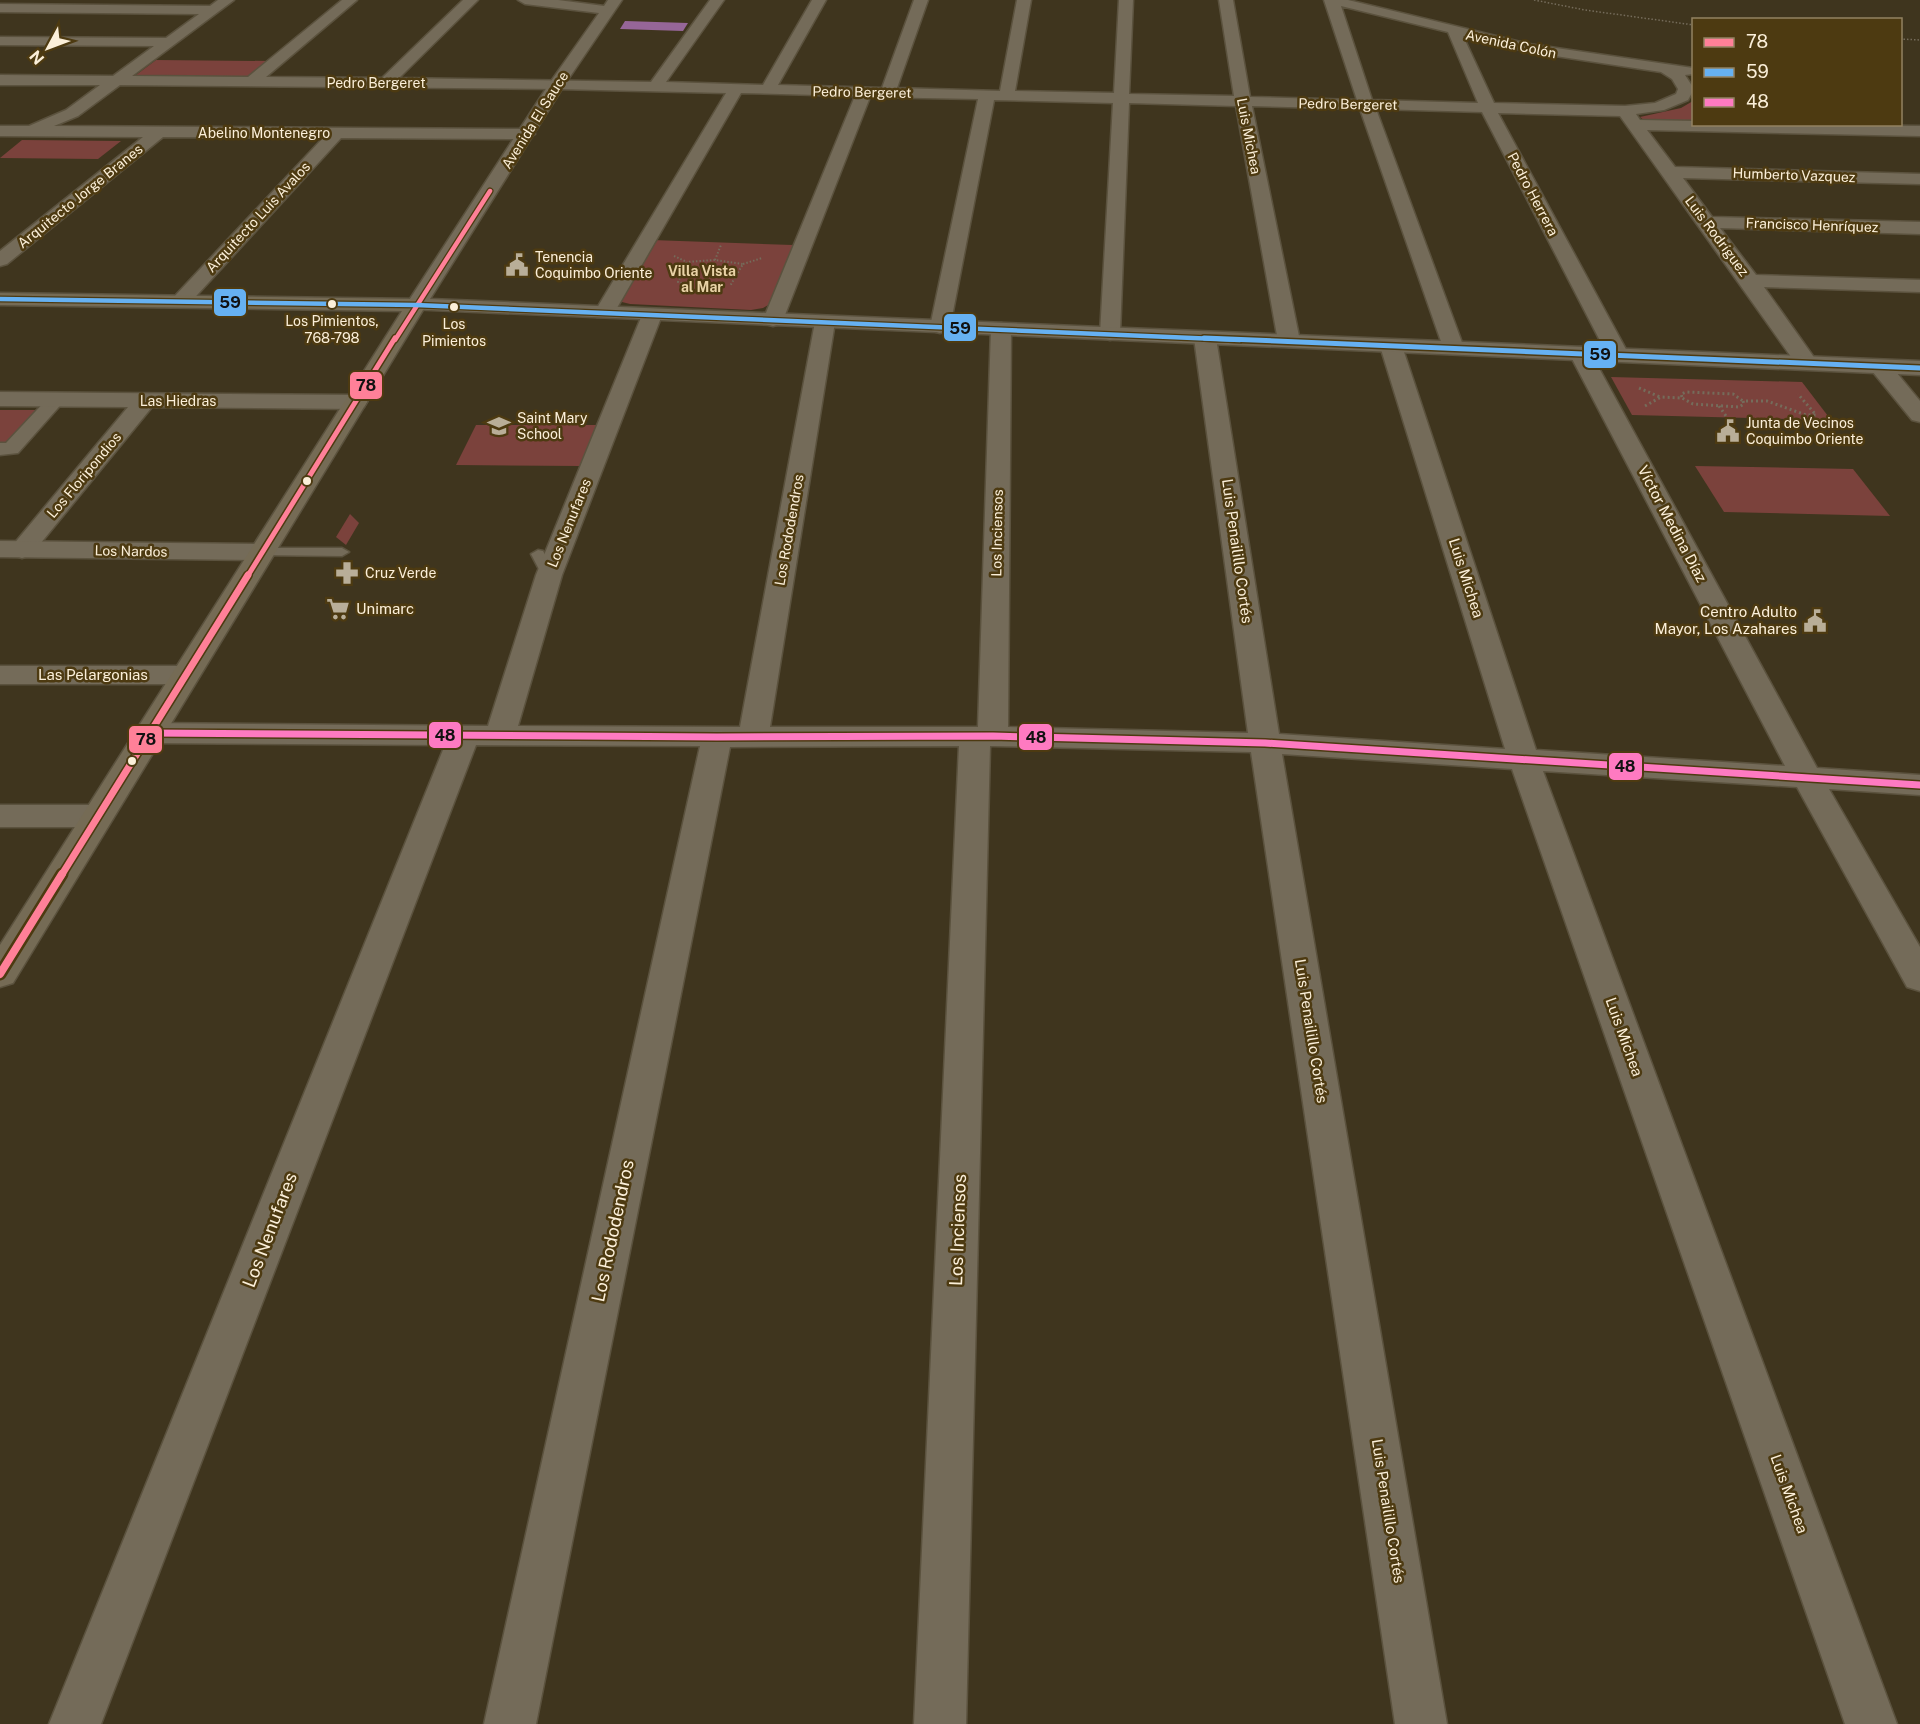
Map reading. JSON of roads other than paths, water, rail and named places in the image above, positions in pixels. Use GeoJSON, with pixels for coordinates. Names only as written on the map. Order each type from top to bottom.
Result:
{"type":"FeatureCollection","features":[{"type":"Feature","properties":{"kind":"main road"},"geometry":{"type":"LineString","coordinates":[[0,299],[416,305]]}},
{"type":"Feature","properties":{"kind":"main road","name":"Avenida El Sauce"},"geometry":{"type":"LineString","coordinates":[[5,958],[98,816],[416,305]]}},
{"type":"Feature","properties":{"kind":"street"},"geometry":{"type":"LineString","coordinates":[[0,140],[72,113],[227,0]]}},
{"type":"Feature","properties":{"kind":"street"},"geometry":{"type":"LineString","coordinates":[[251,82],[350,0]]}},
{"type":"Feature","properties":{"kind":"street"},"geometry":{"type":"LineString","coordinates":[[386,83],[471,0]]}},
{"type":"Feature","properties":{"kind":"street"},"geometry":{"type":"LineString","coordinates":[[525,0],[611,5]]}},
{"type":"Feature","properties":{"kind":"street"},"geometry":{"type":"LineString","coordinates":[[655,87],[717,0]]}},
{"type":"Feature","properties":{"kind":"street"},"geometry":{"type":"LineString","coordinates":[[767,90],[819,0]]}},
{"type":"Feature","properties":{"kind":"street"},"geometry":{"type":"LineString","coordinates":[[888,93],[921,0]]}},
{"type":"Feature","properties":{"kind":"street"},"geometry":{"type":"LineString","coordinates":[[1007,96],[1024,0]]}},
{"type":"Feature","properties":{"kind":"street"},"geometry":{"type":"LineString","coordinates":[[1110,334],[1125,0]]}},
{"type":"Feature","properties":{"kind":"street","name":"Luis Michea"},"geometry":{"type":"LineString","coordinates":[[1226,0],[1289,341]]}},
{"type":"Feature","properties":{"kind":"street"},"geometry":{"type":"LineString","coordinates":[[1332,0],[1365,105],[1453,348]]}},
{"type":"Feature","properties":{"kind":"street","name":"Avenida Colón"},"geometry":{"type":"LineString","coordinates":[[1332,0],[1454,32],[1562,54],[1692,72]]}},
{"type":"Feature","properties":{"kind":"street","name":"Avenida El Sauce"},"geometry":{"type":"LineString","coordinates":[[416,305],[557,84],[611,5]]}},
{"type":"Feature","properties":{"kind":"street"},"geometry":{"type":"LineString","coordinates":[[0,8],[213,10]]}},
{"type":"Feature","properties":{"kind":"street","name":"Pedro Herrera"},"geometry":{"type":"LineString","coordinates":[[1454,32],[1488,108],[1618,355]]}},
{"type":"Feature","properties":{"kind":"street"},"geometry":{"type":"LineString","coordinates":[[0,41],[169,42]]}},
{"type":"Feature","properties":{"kind":"street","name":"Pedro Bergeret"},"geometry":{"type":"LineString","coordinates":[[0,80],[557,84],[1488,108],[1630,118],[1683,97],[1686,89],[1684,84],[1667,69]]}},
{"type":"Feature","properties":{"kind":"street"},"geometry":{"type":"LineString","coordinates":[[604,313],[736,89]]}},
{"type":"Feature","properties":{"kind":"street"},"geometry":{"type":"LineString","coordinates":[[773,320],[864,92]]}},
{"type":"Feature","properties":{"kind":"street"},"geometry":{"type":"LineString","coordinates":[[940,327],[987,95]]}},
{"type":"Feature","properties":{"kind":"street"},"geometry":{"type":"LineString","coordinates":[[1902,116],[1920,121]]}},
{"type":"Feature","properties":{"kind":"street"},"geometry":{"type":"LineString","coordinates":[[1630,118],[1692,121]]}},
{"type":"Feature","properties":{"kind":"street","name":"Luis Rodríguez"},"geometry":{"type":"LineString","coordinates":[[1630,118],[1808,363]]}},
{"type":"Feature","properties":{"kind":"street"},"geometry":{"type":"LineString","coordinates":[[1808,126],[1920,131]]}},
{"type":"Feature","properties":{"kind":"street","name":"Abelino Montenegro"},"geometry":{"type":"LineString","coordinates":[[0,131],[527,134]]}},
{"type":"Feature","properties":{"kind":"street","name":"Arquitecto Jorge Branes"},"geometry":{"type":"LineString","coordinates":[[0,260],[159,132]]}},
{"type":"Feature","properties":{"kind":"street","name":"Arquitecto Luis Avalos"},"geometry":{"type":"LineString","coordinates":[[180,302],[336,133]]}},
{"type":"Feature","properties":{"kind":"street","name":"Humberto Vazquez"},"geometry":{"type":"LineString","coordinates":[[1669,172],[1920,179]]}},
{"type":"Feature","properties":{"kind":"street","name":"Francisco Henríquez"},"geometry":{"type":"LineString","coordinates":[[1705,222],[1920,228]]}},
{"type":"Feature","properties":{"kind":"street"},"geometry":{"type":"LineString","coordinates":[[1750,281],[1920,286]]}},
{"type":"Feature","properties":{"kind":"street"},"geometry":{"type":"LineString","coordinates":[[416,305],[1920,368]]}},
{"type":"Feature","properties":{"kind":"street","name":"Los Nenufares"},"geometry":{"type":"LineString","coordinates":[[75,1724],[482,736],[543,565],[652,315]]}},
{"type":"Feature","properties":{"kind":"street","name":"Los Rododendros"},"geometry":{"type":"LineString","coordinates":[[510,1724],[735,737],[825,322]]}},
{"type":"Feature","properties":{"kind":"street","name":"Los Inciensos"},"geometry":{"type":"LineString","coordinates":[[940,1724],[1001,329]]}},
{"type":"Feature","properties":{"kind":"street","name":"Luis Penailillo Cortés"},"geometry":{"type":"LineString","coordinates":[[1204,338],[1265,743],[1421,1724]]}},
{"type":"Feature","properties":{"kind":"street","name":"Luis Michea"},"geometry":{"type":"LineString","coordinates":[[1391,346],[1524,760],[1872,1724]]}},
{"type":"Feature","properties":{"kind":"street","name":"Víctor Medina Díaz"},"geometry":{"type":"LineString","coordinates":[[1580,353],[1807,778],[1920,978]]}},
{"type":"Feature","properties":{"kind":"street"},"geometry":{"type":"LineString","coordinates":[[1879,366],[1920,415]]}},
{"type":"Feature","properties":{"kind":"street","name":"Las Hiedras"},"geometry":{"type":"LineString","coordinates":[[0,399],[356,402]]}},
{"type":"Feature","properties":{"kind":"street"},"geometry":{"type":"LineString","coordinates":[[0,449],[11,449],[56,400]]}},
{"type":"Feature","properties":{"kind":"street","name":"Los Floripondios"},"geometry":{"type":"LineString","coordinates":[[11,549],[146,400]]}},
{"type":"Feature","properties":{"kind":"street","name":"Los Nardos"},"geometry":{"type":"LineString","coordinates":[[11,549],[262,552]]}},
{"type":"Feature","properties":{"kind":"street","name":"Las Pelargonias"},"geometry":{"type":"LineString","coordinates":[[0,675],[186,675]]}},
{"type":"Feature","properties":{"kind":"street"},"geometry":{"type":"LineString","coordinates":[[150,733],[735,737],[984,736],[1265,743],[1920,785]]}},
{"type":"Feature","properties":{"kind":"street"},"geometry":{"type":"LineString","coordinates":[[0,816],[98,816]]}},
{"type":"Feature","properties":{"kind":"lane"},"geometry":{"type":"LineString","coordinates":[[262,552],[342,552]]}},
{"type":"Feature","properties":{"kind":"place","name":"Tenencia Coquimbo Oriente"},"geometry":{"type":"Point","coordinates":[517,265]}},
{"type":"Feature","properties":{"kind":"place","name":"Los Pimientos, 768-798"},"geometry":{"type":"Point","coordinates":[332,304]}},
{"type":"Feature","properties":{"kind":"place","name":"Los Pimientos"},"geometry":{"type":"Point","coordinates":[454,307]}},
{"type":"Feature","properties":{"kind":"place","name":"Saint Mary School"},"geometry":{"type":"Point","coordinates":[499,426]}},
{"type":"Feature","properties":{"kind":"place","name":"Junta de Vecinos Coquimbo Oriente"},"geometry":{"type":"Point","coordinates":[1728,431]}},
{"type":"Feature","properties":{"kind":"place","name":"Cruz Verde"},"geometry":{"type":"Point","coordinates":[347,573]}},
{"type":"Feature","properties":{"kind":"place","name":"Unimarc"},"geometry":{"type":"Point","coordinates":[338,609]}},
{"type":"Feature","properties":{"kind":"place","name":"Centro Adulto Mayor, Los Azahares"},"geometry":{"type":"Point","coordinates":[1815,621]}},
{"type":"Feature","properties":{"kind":"district","name":"Villa Vista al Mar"},"geometry":{"type":"Point","coordinates":[702,280]}}]}
